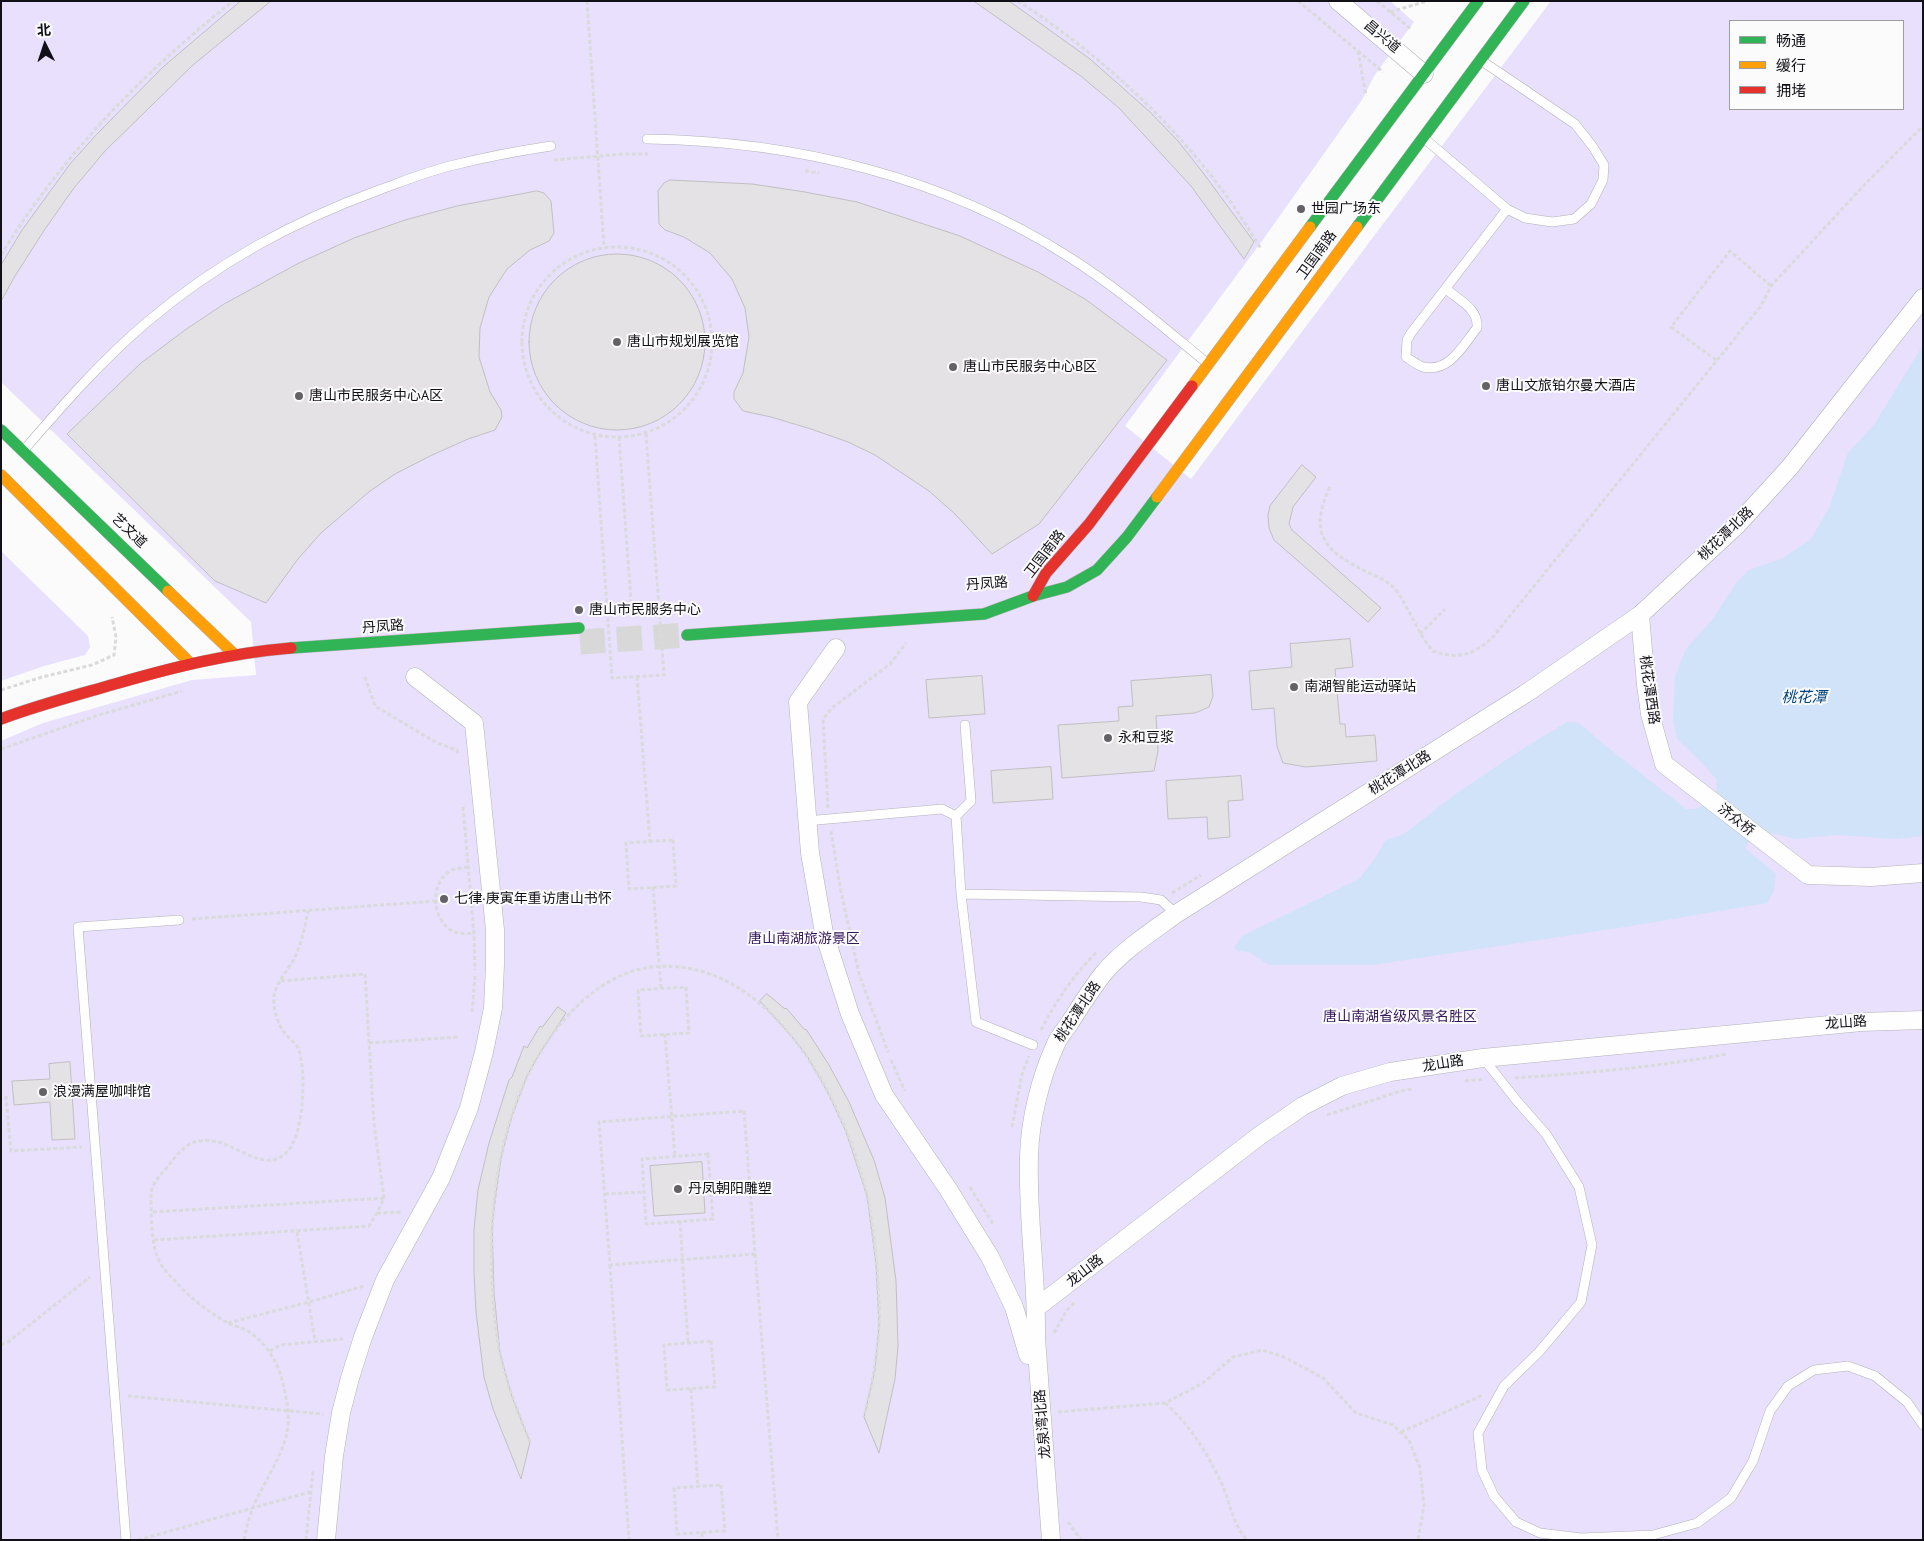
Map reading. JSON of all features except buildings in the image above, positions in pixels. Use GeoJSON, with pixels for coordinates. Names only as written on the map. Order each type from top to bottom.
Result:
{"type":"FeatureCollection","features":[{"type":"Feature","properties":{"kind":"main road","name":"卫国南路"},"geometry":{"type":"LineString","coordinates":[[1033,596],[1046,573],[1089,524],[1427,77],[1478,1]]}},
{"type":"Feature","properties":{"kind":"main road","name":"卫国南路"},"geometry":{"type":"LineString","coordinates":[[1033,596],[1067,587],[1098,570],[1127,537],[1423,137],[1448,95],[1480,60],[1524,1]]}},
{"type":"Feature","properties":{"kind":"main road","name":"艺文道"},"geometry":{"type":"LineString","coordinates":[[1,430],[235,655]]}},
{"type":"Feature","properties":{"kind":"main road"},"geometry":{"type":"LineString","coordinates":[[1,475],[190,663]]}},
{"type":"Feature","properties":{"kind":"main road","name":"丹凤路"},"geometry":{"type":"LineString","coordinates":[[989,599],[1033,596]]}},
{"type":"Feature","properties":{"kind":"main road","name":"丹凤路"},"geometry":{"type":"LineString","coordinates":[[687,635],[984,614],[1033,596]]}},
{"type":"Feature","properties":{"kind":"main road","name":"丹凤路"},"geometry":{"type":"LineString","coordinates":[[1,719],[30,708],[190,663],[254,651],[579,628]]}},
{"type":"Feature","properties":{"kind":"main road","name":"丹凤路"},"geometry":{"type":"LineString","coordinates":[[190,663],[252,664]]}},
{"type":"Feature","properties":{"kind":"street","name":"昌兴道"},"geometry":{"type":"LineString","coordinates":[[1338,1],[1427,77]]}},
{"type":"Feature","properties":{"kind":"street","name":"桃花潭北路"},"geometry":{"type":"LineString","coordinates":[[1036,1308],[1030,1215],[1029,1155],[1034,1115],[1048,1063],[1055,1045],[1104,973],[1141,939],[1176,914],[1525,694],[1640,615],[1737,526],[1790,467],[1923,298]]}},
{"type":"Feature","properties":{"kind":"street","name":"桃花潭西路"},"geometry":{"type":"LineString","coordinates":[[1640,615],[1650,714],[1664,764]]}},
{"type":"Feature","properties":{"kind":"street"},"geometry":{"type":"LineString","coordinates":[[836,648],[798,702],[806,821],[824,933],[865,1054],[884,1095],[948,1189],[990,1257],[1014,1306],[1028,1355]]}},
{"type":"Feature","properties":{"kind":"street"},"geometry":{"type":"LineString","coordinates":[[326,1540],[334,1456],[341,1413],[353,1370],[385,1280],[441,1178],[469,1108],[484,1052],[493,1008],[495,930],[474,723],[415,677]]}},
{"type":"Feature","properties":{"kind":"street","name":"济众桥"},"geometry":{"type":"LineString","coordinates":[[1664,764],[1808,875],[1871,876],[1923,873]]}},
{"type":"Feature","properties":{"kind":"street","name":"龙山路"},"geometry":{"type":"LineString","coordinates":[[1036,1308],[1259,1136],[1302,1106],[1342,1086],[1390,1072],[1483,1058],[1842,1023],[1923,1020]]}},
{"type":"Feature","properties":{"kind":"street","name":"龙泉湾北路"},"geometry":{"type":"LineString","coordinates":[[1036,1308],[1036,1338],[1051,1540]]}},
{"type":"Feature","properties":{"kind":"lane"},"geometry":{"type":"LineString","coordinates":[[1423,137],[1507,209],[1525,218],[1552,222],[1574,219],[1591,204],[1603,180],[1604,165],[1593,146],[1575,124],[1480,60]]}},
{"type":"Feature","properties":{"kind":"lane"},"geometry":{"type":"LineString","coordinates":[[648,139],[741,144],[782,150],[880,173],[933,189],[1022,229],[1069,257],[1156,321],[1209,365]]}},
{"type":"Feature","properties":{"kind":"lane"},"geometry":{"type":"LineString","coordinates":[[23,451],[68,399],[146,323],[188,289],[270,237],[320,213],[414,177],[454,165],[551,146]]}},
{"type":"Feature","properties":{"kind":"lane"},"geometry":{"type":"LineString","coordinates":[[1446,289],[1475,312],[1478,321],[1477,328],[1448,364],[1440,367],[1422,367],[1406,357],[1407,340],[1507,209]]}},
{"type":"Feature","properties":{"kind":"lane"},"geometry":{"type":"LineString","coordinates":[[965,725],[971,801],[956,816],[961,894],[976,1022],[1033,1044]]}},
{"type":"Feature","properties":{"kind":"lane"},"geometry":{"type":"LineString","coordinates":[[806,821],[942,809],[956,816]]}},
{"type":"Feature","properties":{"kind":"lane"},"geometry":{"type":"LineString","coordinates":[[961,894],[1141,896],[1161,900],[1176,914]]}},
{"type":"Feature","properties":{"kind":"lane"},"geometry":{"type":"LineString","coordinates":[[126,1540],[78,927],[179,920]]}},
{"type":"Feature","properties":{"kind":"lane"},"geometry":{"type":"LineString","coordinates":[[1483,1058],[1546,1134],[1579,1187],[1592,1245],[1581,1302],[1539,1352],[1504,1386],[1478,1433],[1482,1470],[1494,1496],[1516,1522],[1540,1533],[1581,1538],[1653,1535],[1697,1523],[1731,1498],[1754,1461],[1770,1412],[1788,1386],[1814,1370],[1848,1366],[1875,1376],[1908,1402],[1923,1425]]}},
{"type":"Feature","properties":{"kind":"path"},"geometry":{"type":"LineString","coordinates":[[1,256],[49,185],[85,140],[157,67],[233,1]]}},
{"type":"Feature","properties":{"kind":"path"},"geometry":{"type":"LineString","coordinates":[[587,1],[604,247]]}},
{"type":"Feature","properties":{"kind":"path"},"geometry":{"type":"LineString","coordinates":[[1018,1],[1064,34],[1136,93],[1208,172],[1231,202],[1261,249]]}},
{"type":"Feature","properties":{"kind":"path"},"geometry":{"type":"LineString","coordinates":[[1298,1],[1383,72]]}},
{"type":"Feature","properties":{"kind":"path"},"geometry":{"type":"LineString","coordinates":[[1376,1],[1412,30]]}},
{"type":"Feature","properties":{"kind":"path"},"geometry":{"type":"LineString","coordinates":[[1390,12],[1427,1]]}},
{"type":"Feature","properties":{"kind":"path"},"geometry":{"type":"LineString","coordinates":[[1358,51],[1366,96]]}},
{"type":"Feature","properties":{"kind":"path"},"geometry":{"type":"LineString","coordinates":[[1330,488],[1323,503],[1320,530],[1330,548],[1342,558],[1386,581],[1395,589],[1420,634],[1433,652],[1454,656],[1479,650],[1492,638],[1761,306],[1771,286],[1866,183],[1923,126]]}},
{"type":"Feature","properties":{"kind":"path"},"geometry":{"type":"LineString","coordinates":[[550,161],[605,155],[654,154]]}},
{"type":"Feature","properties":{"kind":"path"},"geometry":{"type":"LineString","coordinates":[[799,169],[825,175]]}},
{"type":"Feature","properties":{"kind":"path"},"geometry":{"type":"LineString","coordinates":[[604,247],[636,248],[666,259],[690,279],[706,306],[713,338],[709,369],[695,398],[673,420],[646,433],[619,438],[595,436],[570,426],[546,407],[530,383],[521,354],[522,324],[532,296],[550,273],[575,256],[604,247]]}},
{"type":"Feature","properties":{"kind":"path"},"geometry":{"type":"LineString","coordinates":[[1716,360],[1671,327],[1730,251],[1771,286]]}},
{"type":"Feature","properties":{"kind":"path"},"geometry":{"type":"LineString","coordinates":[[595,436],[612,678],[637,677],[664,675],[646,433]]}},
{"type":"Feature","properties":{"kind":"path"},"geometry":{"type":"LineString","coordinates":[[619,438],[631,601]]}},
{"type":"Feature","properties":{"kind":"path"},"geometry":{"type":"LineString","coordinates":[[1420,634],[1445,609]]}},
{"type":"Feature","properties":{"kind":"path"},"geometry":{"type":"LineString","coordinates":[[1,690],[42,677],[92,665],[114,656],[116,637]]}},
{"type":"Feature","properties":{"kind":"path"},"geometry":{"type":"LineString","coordinates":[[828,812],[823,719],[832,708],[890,664],[906,643]]}},
{"type":"Feature","properties":{"kind":"path"},"geometry":{"type":"LineString","coordinates":[[365,677],[375,706],[437,743],[458,750],[458,760]]}},
{"type":"Feature","properties":{"kind":"path"},"geometry":{"type":"LineString","coordinates":[[637,677],[650,842]]}},
{"type":"Feature","properties":{"kind":"path"},"geometry":{"type":"LineString","coordinates":[[1,749],[99,715],[182,691]]}},
{"type":"Feature","properties":{"kind":"path"},"geometry":{"type":"LineString","coordinates":[[462,799],[474,934],[475,968],[471,1020]]}},
{"type":"Feature","properties":{"kind":"path"},"geometry":{"type":"LineString","coordinates":[[830,828],[840,887],[859,974],[889,1056],[907,1096]]}},
{"type":"Feature","properties":{"kind":"path"},"geometry":{"type":"LineString","coordinates":[[673,840],[676,886],[629,889],[626,843],[650,842],[673,840]]}},
{"type":"Feature","properties":{"kind":"path"},"geometry":{"type":"LineString","coordinates":[[468,867],[453,870],[446,874],[435,894],[440,917],[446,926],[457,933],[474,934]]}},
{"type":"Feature","properties":{"kind":"path"},"geometry":{"type":"LineString","coordinates":[[653,888],[661,988]]}},
{"type":"Feature","properties":{"kind":"path"},"geometry":{"type":"LineString","coordinates":[[179,920],[436,901]]}},
{"type":"Feature","properties":{"kind":"path"},"geometry":{"type":"LineString","coordinates":[[244,1540],[253,1508],[280,1451],[288,1428],[288,1410],[280,1372],[270,1351],[246,1330],[227,1323],[184,1291],[164,1269],[156,1255],[152,1225],[151,1190],[177,1154],[190,1144],[218,1141],[263,1160],[275,1160],[282,1157],[292,1146],[299,1126],[302,1103],[301,1058],[297,1046],[283,1030],[274,1010],[274,994],[295,957],[304,933],[308,911]]}},
{"type":"Feature","properties":{"kind":"path"},"geometry":{"type":"LineString","coordinates":[[530,1442],[512,1397],[504,1370],[496,1329],[493,1277],[492,1224],[496,1188],[512,1116],[527,1076],[538,1056],[570,1012],[609,981],[629,973],[660,966],[684,968],[713,976],[740,990],[762,1005],[794,1038],[807,1056],[828,1093],[846,1132],[867,1196],[879,1301],[876,1361],[864,1417]]}},
{"type":"Feature","properties":{"kind":"path"},"geometry":{"type":"LineString","coordinates":[[154,1240],[369,1226],[377,1213],[384,1198],[374,1124],[364,974],[281,981]]}},
{"type":"Feature","properties":{"kind":"path"},"geometry":{"type":"LineString","coordinates":[[686,987],[688,1033],[665,1034],[641,1036],[638,990],[686,987]]}},
{"type":"Feature","properties":{"kind":"path"},"geometry":{"type":"LineString","coordinates":[[665,1034],[675,1156]]}},
{"type":"Feature","properties":{"kind":"path"},"geometry":{"type":"LineString","coordinates":[[369,1043],[459,1037]]}},
{"type":"Feature","properties":{"kind":"path"},"geometry":{"type":"LineString","coordinates":[[1513,1078],[1592,1072],[1730,1054]]}},
{"type":"Feature","properties":{"kind":"path"},"geometry":{"type":"LineString","coordinates":[[1463,1081],[1493,1079]]}},
{"type":"Feature","properties":{"kind":"path"},"geometry":{"type":"LineString","coordinates":[[1323,1117],[1401,1091],[1419,1088]]}},
{"type":"Feature","properties":{"kind":"path"},"geometry":{"type":"LineString","coordinates":[[6,1096],[11,1151],[96,1146]]}},
{"type":"Feature","properties":{"kind":"path"},"geometry":{"type":"LineString","coordinates":[[629,1540],[599,1122],[744,1111],[778,1540]]}},
{"type":"Feature","properties":{"kind":"path"},"geometry":{"type":"LineString","coordinates":[[708,1154],[713,1219],[646,1224],[642,1159],[675,1156],[708,1154]]}},
{"type":"Feature","properties":{"kind":"path"},"geometry":{"type":"LineString","coordinates":[[967,1183],[995,1228]]}},
{"type":"Feature","properties":{"kind":"path"},"geometry":{"type":"LineString","coordinates":[[711,1187],[750,1184]]}},
{"type":"Feature","properties":{"kind":"path"},"geometry":{"type":"LineString","coordinates":[[605,1194],[644,1192]]}},
{"type":"Feature","properties":{"kind":"path"},"geometry":{"type":"LineString","coordinates":[[153,1212],[384,1198]]}},
{"type":"Feature","properties":{"kind":"path"},"geometry":{"type":"LineString","coordinates":[[377,1213],[404,1212],[399,1220]]}},
{"type":"Feature","properties":{"kind":"path"},"geometry":{"type":"LineString","coordinates":[[680,1222],[688,1343]]}},
{"type":"Feature","properties":{"kind":"path"},"geometry":{"type":"LineString","coordinates":[[296,1232],[315,1341]]}},
{"type":"Feature","properties":{"kind":"path"},"geometry":{"type":"LineString","coordinates":[[610,1265],[755,1254]]}},
{"type":"Feature","properties":{"kind":"path"},"geometry":{"type":"LineString","coordinates":[[1,1345],[8,1342],[90,1277]]}},
{"type":"Feature","properties":{"kind":"path"},"geometry":{"type":"LineString","coordinates":[[227,1323],[364,1286],[361,1294]]}},
{"type":"Feature","properties":{"kind":"path"},"geometry":{"type":"LineString","coordinates":[[1052,1336],[1067,1310],[1079,1299]]}},
{"type":"Feature","properties":{"kind":"path"},"geometry":{"type":"LineString","coordinates":[[340,1347],[346,1330]]}},
{"type":"Feature","properties":{"kind":"path"},"geometry":{"type":"LineString","coordinates":[[270,1351],[280,1344],[343,1339]]}},
{"type":"Feature","properties":{"kind":"path"},"geometry":{"type":"LineString","coordinates":[[711,1341],[714,1388],[691,1389],[667,1390],[664,1345],[711,1341]]}},
{"type":"Feature","properties":{"kind":"path"},"geometry":{"type":"LineString","coordinates":[[1052,1413],[1165,1402],[1203,1383],[1233,1357],[1262,1350],[1284,1357],[1323,1378],[1356,1413],[1393,1426],[1409,1440],[1420,1468],[1424,1506],[1418,1540]]}},
{"type":"Feature","properties":{"kind":"path"},"geometry":{"type":"LineString","coordinates":[[1400,1432],[1504,1386]]}},
{"type":"Feature","properties":{"kind":"path"},"geometry":{"type":"LineString","coordinates":[[691,1389],[698,1487]]}},
{"type":"Feature","properties":{"kind":"path"},"geometry":{"type":"LineString","coordinates":[[115,1395],[323,1414]]}},
{"type":"Feature","properties":{"kind":"path"},"geometry":{"type":"LineString","coordinates":[[1165,1402],[1183,1420],[1203,1447],[1223,1486],[1238,1529],[1247,1540]]}},
{"type":"Feature","properties":{"kind":"path"},"geometry":{"type":"LineString","coordinates":[[321,1423],[325,1405]]}},
{"type":"Feature","properties":{"kind":"path"},"geometry":{"type":"LineString","coordinates":[[306,1540],[313,1467]]}},
{"type":"Feature","properties":{"kind":"path"},"geometry":{"type":"LineString","coordinates":[[721,1485],[725,1531],[702,1532],[677,1534],[674,1488],[721,1485]]}},
{"type":"Feature","properties":{"kind":"path"},"geometry":{"type":"LineString","coordinates":[[137,1540],[310,1492]]}},
{"type":"Feature","properties":{"kind":"path"},"geometry":{"type":"LineString","coordinates":[[1065,1518],[1081,1540]]}},
{"type":"Feature","properties":{"kind":"path"},"geometry":{"type":"LineString","coordinates":[[702,1532],[702,1540]]}},
{"type":"Feature","properties":{"kind":"green space","name":"唐山南湖旅游景区"},"geometry":{"type":"Polygon","coordinates":[[[1,1],[1390,1],[1414,22],[1374,76],[1362,100],[1262,241],[1125,426],[1191,479],[1551,1],[1923,1],[1923,1540],[1,1540],[1,741],[43,723],[192,680],[256,675],[251,622],[1,382],[1,1]]]}},
{"type":"Feature","properties":{"kind":"green space"},"geometry":{"type":"Polygon","coordinates":[[[1,551],[88,636],[90,647],[85,655],[44,666],[1,681],[1,551]]]}},
{"type":"Feature","properties":{"kind":"water","name":"桃花潭"},"geometry":{"type":"Polygon","coordinates":[[[1923,345],[1923,836],[1897,839],[1836,835],[1796,839],[1758,830],[1745,848],[1776,874],[1774,891],[1767,903],[1625,927],[1373,965],[1269,965],[1249,952],[1238,951],[1234,948],[1242,936],[1359,879],[1376,857],[1385,841],[1404,834],[1457,793],[1567,722],[1579,723],[1686,809],[1699,808],[1706,804],[1716,792],[1717,780],[1677,739],[1673,720],[1675,676],[1686,649],[1713,619],[1736,583],[1749,570],[1783,558],[1811,539],[1829,508],[1848,453],[1874,425],[1923,345]]]}},
{"type":"Feature","properties":{"kind":"tunnel"},"geometry":{"type":"LineString","coordinates":[[580,642],[687,635]]}},
{"type":"Feature","properties":{"kind":"traffic: fast"},"geometry":{"type":"LineString","coordinates":[[1310,227],[1478,1]]}},
{"type":"Feature","properties":{"kind":"traffic: fast"},"geometry":{"type":"LineString","coordinates":[[1357,227],[1524,1]]}},
{"type":"Feature","properties":{"kind":"traffic: fast"},"geometry":{"type":"LineString","coordinates":[[1,430],[168,591]]}},
{"type":"Feature","properties":{"kind":"traffic: fast"},"geometry":{"type":"LineString","coordinates":[[687,635],[984,614],[1033,596],[1067,587],[1097,570],[1127,537],[1157,497]]}},
{"type":"Feature","properties":{"kind":"traffic: fast"},"geometry":{"type":"LineString","coordinates":[[291,648],[579,628]]}},
{"type":"Feature","properties":{"kind":"traffic: slow"},"geometry":{"type":"LineString","coordinates":[[1192,386],[1310,227]]}},
{"type":"Feature","properties":{"kind":"traffic: slow"},"geometry":{"type":"LineString","coordinates":[[1157,497],[1357,227]]}},
{"type":"Feature","properties":{"kind":"traffic: slow"},"geometry":{"type":"LineString","coordinates":[[1,475],[190,663]]}},
{"type":"Feature","properties":{"kind":"traffic: slow"},"geometry":{"type":"LineString","coordinates":[[168,591],[235,655]]}},
{"type":"Feature","properties":{"kind":"traffic: jam"},"geometry":{"type":"LineString","coordinates":[[1033,596],[1046,573],[1089,524],[1192,386]]}},
{"type":"Feature","properties":{"kind":"traffic: jam"},"geometry":{"type":"LineString","coordinates":[[1,719],[58,700],[181,666],[246,653],[291,648]]}},
{"type":"Feature","properties":{"kind":"place","name":"世园广场东"},"geometry":{"type":"Point","coordinates":[1301,209]}},
{"type":"Feature","properties":{"kind":"place","name":"唐山市规划展览馆"},"geometry":{"type":"Point","coordinates":[617,342]}},
{"type":"Feature","properties":{"kind":"place","name":"唐山市民服务中心B区"},"geometry":{"type":"Point","coordinates":[953,367]}},
{"type":"Feature","properties":{"kind":"place","name":"唐山文旅铂尔曼大酒店"},"geometry":{"type":"Point","coordinates":[1486,386]}},
{"type":"Feature","properties":{"kind":"place","name":"唐山市民服务中心A区"},"geometry":{"type":"Point","coordinates":[299,396]}},
{"type":"Feature","properties":{"kind":"place","name":"唐山市民服务中心"},"geometry":{"type":"Point","coordinates":[579,610]}},
{"type":"Feature","properties":{"kind":"place","name":"南湖智能运动驿站"},"geometry":{"type":"Point","coordinates":[1294,687]}},
{"type":"Feature","properties":{"kind":"place","name":"永和豆浆"},"geometry":{"type":"Point","coordinates":[1108,738]}},
{"type":"Feature","properties":{"kind":"place","name":"七律·庚寅年重访唐山书怀"},"geometry":{"type":"Point","coordinates":[444,899]}},
{"type":"Feature","properties":{"kind":"place","name":"浪漫满屋咖啡馆"},"geometry":{"type":"Point","coordinates":[43,1092]}},
{"type":"Feature","properties":{"kind":"place","name":"丹凤朝阳雕塑"},"geometry":{"type":"Point","coordinates":[678,1189]}},
{"type":"Feature","properties":{"kind":"park label","name":"唐山南湖省级风景名胜区"},"geometry":{"type":"Point","coordinates":[1400,1017]}}]}
